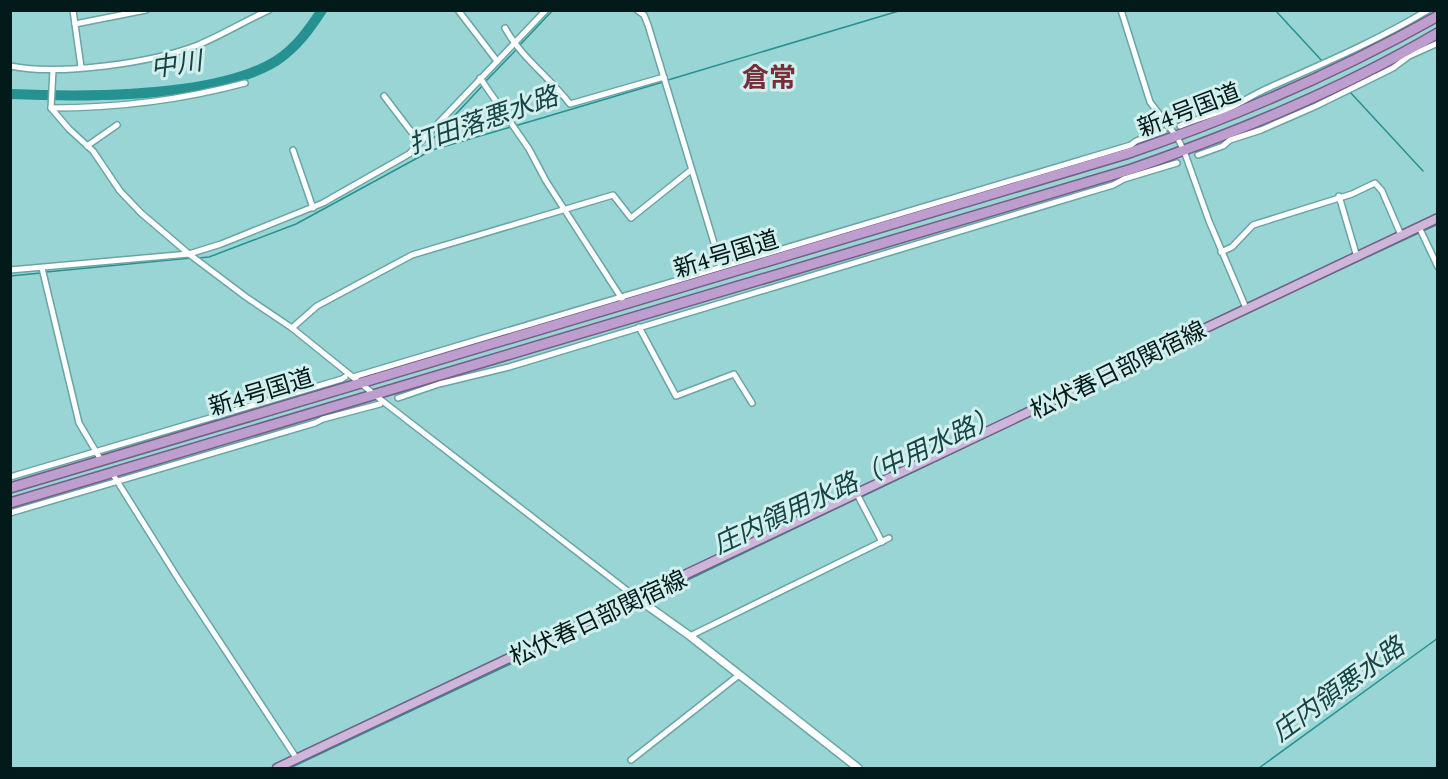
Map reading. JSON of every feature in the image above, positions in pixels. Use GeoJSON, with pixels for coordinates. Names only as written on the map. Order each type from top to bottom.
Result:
{"type":"FeatureCollection","features":[{"type":"Feature","properties":{"kind":"highway","name":"新4号国道"},"geometry":{"type":"LineString","coordinates":[[10,488],[98,456],[311,394],[361,383],[622,300],[1177,137],[1227,113],[1306,83],[1405,30],[1437,16]]}},
{"type":"Feature","properties":{"kind":"highway","name":"新4号国道"},"geometry":{"type":"LineString","coordinates":[[10,503],[114,477],[1133,172],[1184,151],[1239,133],[1418,49],[1437,33]]}},
{"type":"Feature","properties":{"kind":"main road","name":"松伏春日部関宿線"},"geometry":{"type":"LineString","coordinates":[[278,768],[1437,218]]}},
{"type":"Feature","properties":{"kind":"street"},"geometry":{"type":"LineString","coordinates":[[73,10],[81,67]]}},
{"type":"Feature","properties":{"kind":"street"},"geometry":{"type":"LineString","coordinates":[[75,24],[146,10]]}},
{"type":"Feature","properties":{"kind":"street"},"geometry":{"type":"LineString","coordinates":[[10,66],[52,70],[102,67],[182,50],[269,10]]}},
{"type":"Feature","properties":{"kind":"street"},"geometry":{"type":"LineString","coordinates":[[458,10],[497,61]]}},
{"type":"Feature","properties":{"kind":"street"},"geometry":{"type":"LineString","coordinates":[[10,270],[189,254],[313,208],[409,153],[546,10]]}},
{"type":"Feature","properties":{"kind":"street"},"geometry":{"type":"LineString","coordinates":[[637,10],[644,15],[648,25],[721,266]]}},
{"type":"Feature","properties":{"kind":"street"},"geometry":{"type":"LineString","coordinates":[[1121,10],[1150,102],[1177,137],[1184,151],[1221,252],[1246,308]]}},
{"type":"Feature","properties":{"kind":"street"},"geometry":{"type":"LineString","coordinates":[[1405,30],[1428,10]]}},
{"type":"Feature","properties":{"kind":"street"},"geometry":{"type":"LineString","coordinates":[[505,28],[513,44],[555,84],[570,104],[664,77]]}},
{"type":"Feature","properties":{"kind":"street"},"geometry":{"type":"LineString","coordinates":[[1418,49],[1437,43]]}},
{"type":"Feature","properties":{"kind":"street"},"geometry":{"type":"LineString","coordinates":[[52,70],[51,108],[93,151],[120,191],[141,213],[189,254],[292,328],[353,376],[378,399],[690,636],[858,768]]}},
{"type":"Feature","properties":{"kind":"street"},"geometry":{"type":"LineString","coordinates":[[480,78],[529,149],[622,300]]}},
{"type":"Feature","properties":{"kind":"street"},"geometry":{"type":"LineString","coordinates":[[51,108],[142,103],[209,92],[245,83]]}},
{"type":"Feature","properties":{"kind":"street"},"geometry":{"type":"LineString","coordinates":[[384,96],[419,142]]}},
{"type":"Feature","properties":{"kind":"street"},"geometry":{"type":"LineString","coordinates":[[1180,126],[1227,113]]}},
{"type":"Feature","properties":{"kind":"street"},"geometry":{"type":"LineString","coordinates":[[87,146],[117,126]]}},
{"type":"Feature","properties":{"kind":"street"},"geometry":{"type":"LineString","coordinates":[[353,376],[622,300],[721,266],[1125,151],[1164,131]]}},
{"type":"Feature","properties":{"kind":"street"},"geometry":{"type":"LineString","coordinates":[[1198,155],[1223,146],[1239,133]]}},
{"type":"Feature","properties":{"kind":"street"},"geometry":{"type":"LineString","coordinates":[[293,150],[313,208]]}},
{"type":"Feature","properties":{"kind":"street"},"geometry":{"type":"LineString","coordinates":[[398,398],[432,382],[509,367],[1113,185],[1133,172],[1177,163]]}},
{"type":"Feature","properties":{"kind":"street"},"geometry":{"type":"LineString","coordinates":[[292,328],[317,306],[412,255],[614,195],[631,218],[691,170]]}},
{"type":"Feature","properties":{"kind":"street"},"geometry":{"type":"LineString","coordinates":[[1221,252],[1232,247],[1253,225],[1286,216],[1339,196],[1352,194],[1375,183],[1382,191],[1401,235]]}},
{"type":"Feature","properties":{"kind":"street"},"geometry":{"type":"LineString","coordinates":[[1339,196],[1358,257]]}},
{"type":"Feature","properties":{"kind":"street"},"geometry":{"type":"LineString","coordinates":[[1419,227],[1437,267]]}},
{"type":"Feature","properties":{"kind":"street"},"geometry":{"type":"LineString","coordinates":[[10,477],[98,456],[79,423],[42,268]]}},
{"type":"Feature","properties":{"kind":"street"},"geometry":{"type":"LineString","coordinates":[[639,327],[676,396],[734,374],[752,403]]}},
{"type":"Feature","properties":{"kind":"street"},"geometry":{"type":"LineString","coordinates":[[311,394],[345,377]]}},
{"type":"Feature","properties":{"kind":"street"},"geometry":{"type":"LineString","coordinates":[[10,513],[114,477],[297,759]]}},
{"type":"Feature","properties":{"kind":"street"},"geometry":{"type":"LineString","coordinates":[[857,494],[882,542]]}},
{"type":"Feature","properties":{"kind":"street"},"geometry":{"type":"LineString","coordinates":[[690,636],[889,538]]}},
{"type":"Feature","properties":{"kind":"street"},"geometry":{"type":"LineString","coordinates":[[631,760],[739,675]]}},
{"type":"Feature","properties":{"kind":"waterway","name":"中川"},"geometry":{"type":"LineString","coordinates":[[10,94],[147,93],[218,83],[250,73],[276,61],[302,38],[322,10]]}},
{"type":"Feature","properties":{"kind":"waterway"},"geometry":{"type":"LineString","coordinates":[[519,46],[553,10]]}},
{"type":"Feature","properties":{"kind":"waterway","name":"打田落悪水路"},"geometry":{"type":"LineString","coordinates":[[668,80],[902,10]]}},
{"type":"Feature","properties":{"kind":"waterway"},"geometry":{"type":"LineString","coordinates":[[1275,10],[1323,62]]}},
{"type":"Feature","properties":{"kind":"waterway"},"geometry":{"type":"LineString","coordinates":[[486,81],[516,50]]}},
{"type":"Feature","properties":{"kind":"waterway","name":"打田落悪水路"},"geometry":{"type":"LineString","coordinates":[[515,126],[663,82]]}},
{"type":"Feature","properties":{"kind":"waterway"},"geometry":{"type":"LineString","coordinates":[[415,158],[483,85]]}},
{"type":"Feature","properties":{"kind":"waterway"},"geometry":{"type":"LineString","coordinates":[[1350,92],[1423,171]]}},
{"type":"Feature","properties":{"kind":"waterway","name":"打田落悪水路"},"geometry":{"type":"LineString","coordinates":[[198,258],[209,257],[296,224],[432,150],[511,127]]}},
{"type":"Feature","properties":{"kind":"waterway","name":"庄内領用水路（中用水路）"},"geometry":{"type":"LineString","coordinates":[[1191,339],[1438,224]]}},
{"type":"Feature","properties":{"kind":"waterway","name":"打田落悪水路"},"geometry":{"type":"LineString","coordinates":[[46,272],[191,258]]}},
{"type":"Feature","properties":{"kind":"waterway","name":"打田落悪水路"},"geometry":{"type":"LineString","coordinates":[[10,276],[41,273]]}},
{"type":"Feature","properties":{"kind":"waterway","name":"庄内領用水路（中用水路）"},"geometry":{"type":"LineString","coordinates":[[861,497],[1051,406]]}},
{"type":"Feature","properties":{"kind":"waterway","name":"庄内領用水路（中用水路）"},"geometry":{"type":"LineString","coordinates":[[644,601],[856,499]]}},
{"type":"Feature","properties":{"kind":"waterway","name":"庄内領用水路（中用水路）"},"geometry":{"type":"LineString","coordinates":[[290,768],[640,603]]}},
{"type":"Feature","properties":{"kind":"waterway","name":"庄内領悪水路"},"geometry":{"type":"LineString","coordinates":[[1259,768],[1438,638]]}},
{"type":"Feature","properties":{"kind":"district","name":"倉常"},"geometry":{"type":"Point","coordinates":[769,78]}}]}
